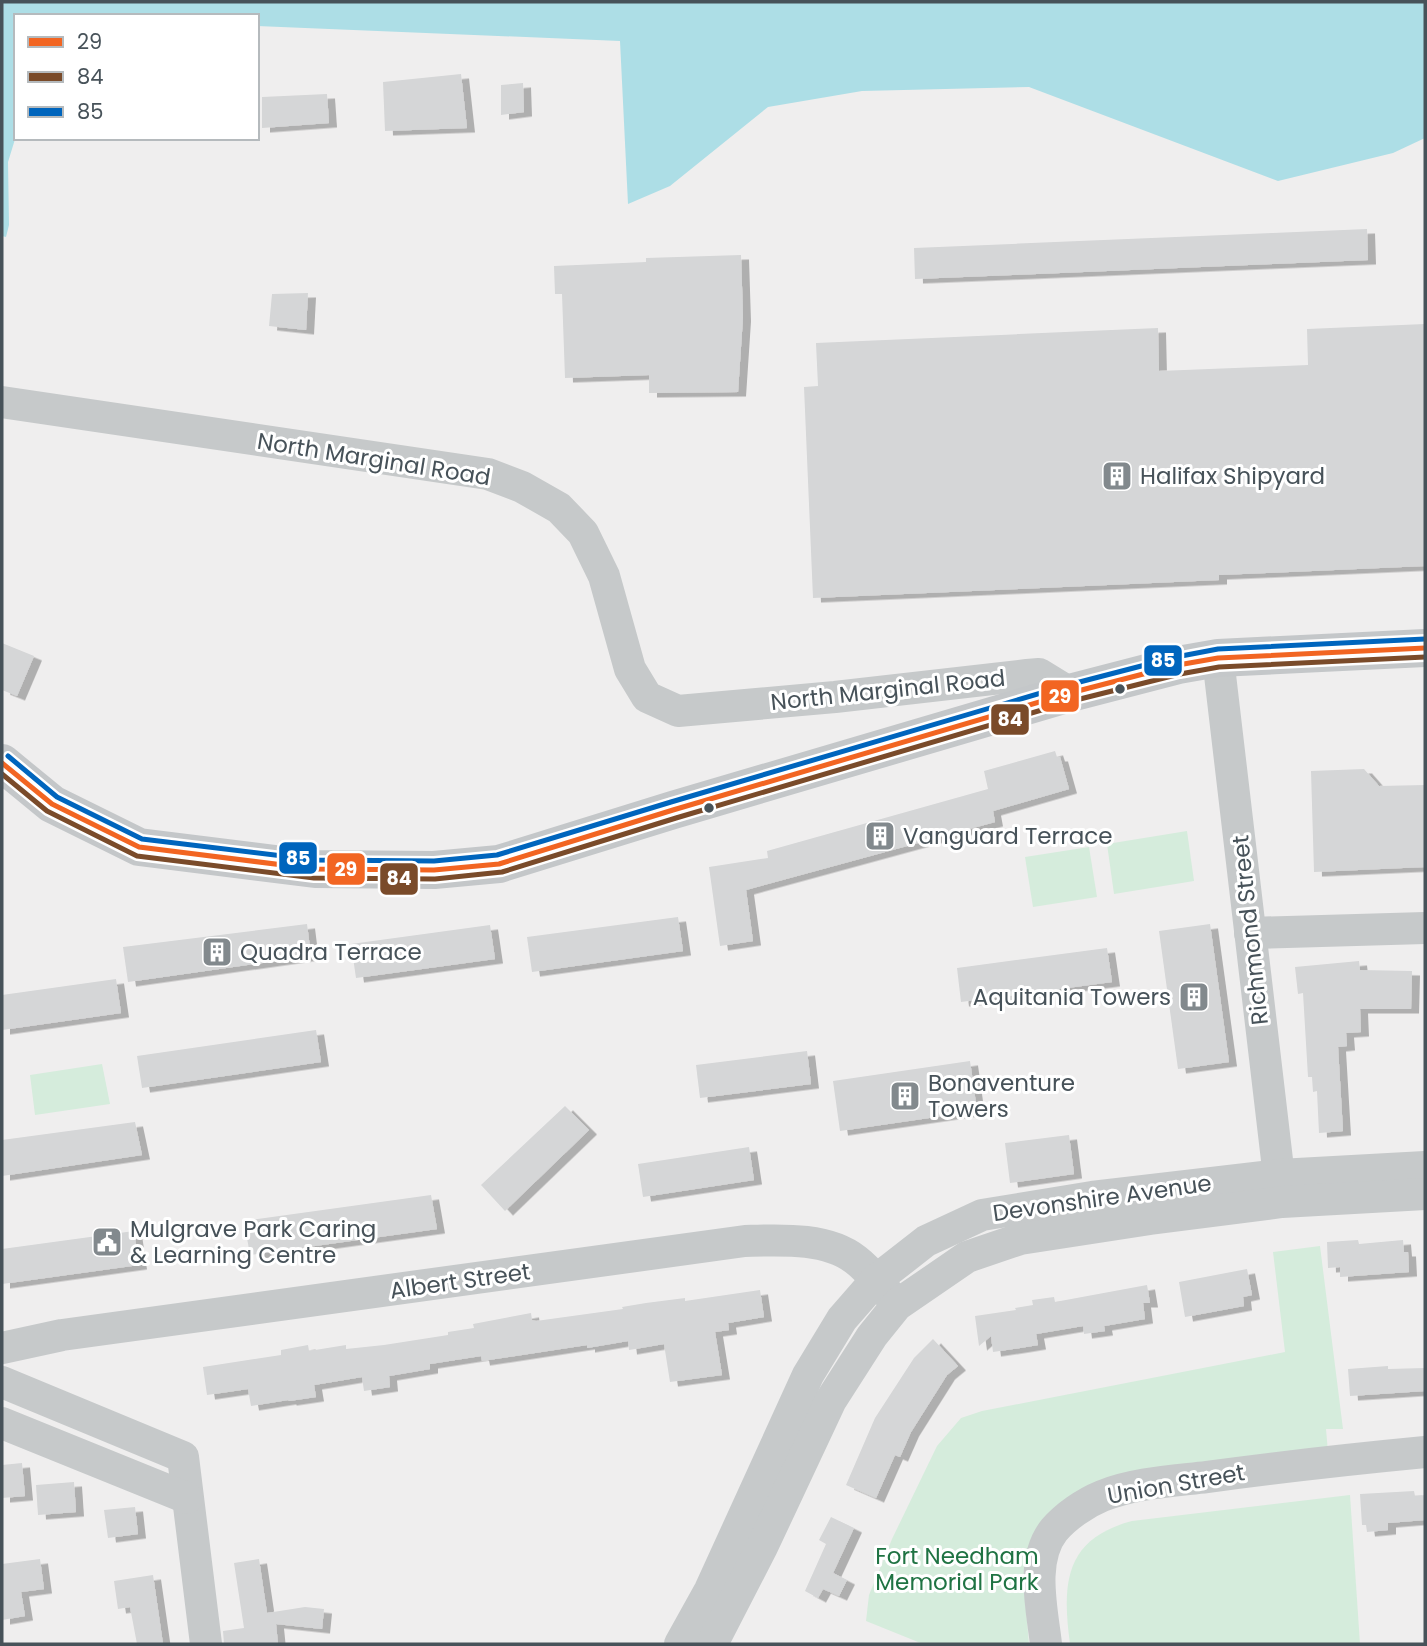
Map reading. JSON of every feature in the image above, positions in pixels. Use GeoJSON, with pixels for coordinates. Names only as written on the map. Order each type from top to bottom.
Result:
{"type":"FeatureCollection","features":[{"type":"Feature","properties":{"kind":"main road"},"geometry":{"type":"LineString","coordinates":[[2,763],[52,804],[139,847],[315,869],[434,870],[499,864],[1070,693],[1178,665],[1218,658],[1425,648]]}},
{"type":"Feature","properties":{"kind":"street","name":"North Marginal Road"},"geometry":{"type":"LineString","coordinates":[[2,402],[488,474],[522,487],[559,508],[583,533],[604,576],[630,668],[647,697],[678,711],[1039,674],[1070,693]]}},
{"type":"Feature","properties":{"kind":"street","name":"Richmond Street"},"geometry":{"type":"LineString","coordinates":[[1218,658],[1281,1189]]}},
{"type":"Feature","properties":{"kind":"street"},"geometry":{"type":"LineString","coordinates":[[1250,933],[1425,928]]}},
{"type":"Feature","properties":{"kind":"street","name":"Devonshire Avenue"},"geometry":{"type":"LineString","coordinates":[[712,1644],[762,1547],[831,1400],[872,1336],[897,1305],[967,1257],[1020,1239],[1281,1189],[1425,1167]]}},
{"type":"Feature","properties":{"kind":"street","name":"Devonshire Avenue"},"geometry":{"type":"LineString","coordinates":[[680,1644],[710,1590],[808,1375],[842,1319],[877,1280],[926,1241],[982,1214],[1092,1197],[1281,1189],[1425,1194]]}},
{"type":"Feature","properties":{"kind":"street","name":"Albert Street"},"geometry":{"type":"LineString","coordinates":[[2,1348],[62,1335],[745,1241],[784,1240],[827,1247],[855,1259],[897,1305]]}},
{"type":"Feature","properties":{"kind":"street"},"geometry":{"type":"LineString","coordinates":[[2,1382],[183,1457],[206,1644]]}},
{"type":"Feature","properties":{"kind":"street"},"geometry":{"type":"LineString","coordinates":[[2,1423],[187,1498]]}},
{"type":"Feature","properties":{"kind":"street","name":"Union Street"},"geometry":{"type":"LineString","coordinates":[[1046,1644],[1040,1563],[1053,1531],[1071,1514],[1100,1497],[1121,1489],[1160,1483],[1315,1462],[1425,1452]]}},
{"type":"Feature","properties":{"kind":"green space"},"geometry":{"type":"Polygon","coordinates":[[[1187,831],[1194,881],[1114,894],[1107,844],[1187,831]]]}},
{"type":"Feature","properties":{"kind":"green space"},"geometry":{"type":"Polygon","coordinates":[[[1089,847],[1097,897],[1033,907],[1025,857],[1089,847]]]}},
{"type":"Feature","properties":{"kind":"green space"},"geometry":{"type":"Polygon","coordinates":[[[102,1064],[110,1104],[35,1115],[30,1075],[102,1064]]]}},
{"type":"Feature","properties":{"kind":"green space","name":"Fort Needham Memorial Park"},"geometry":{"type":"Polygon","coordinates":[[[1320,1246],[1343,1429],[1326,1429],[1328,1452],[1103,1488],[1025,1598],[1029,1644],[923,1644],[866,1621],[869,1595],[892,1539],[937,1446],[961,1418],[982,1411],[1285,1352],[1273,1252],[1320,1246]]]}},
{"type":"Feature","properties":{"kind":"green space","name":"Fort Needham Memorial Park"},"geometry":{"type":"Polygon","coordinates":[[[1350,1495],[1360,1644],[1070,1644],[1067,1602],[1072,1567],[1080,1552],[1092,1539],[1109,1529],[1132,1521],[1350,1495]]]}},
{"type":"Feature","properties":{"kind":"water"},"geometry":{"type":"Polygon","coordinates":[[[2,2],[1425,2],[1425,138],[1393,153],[1278,181],[1029,87],[862,91],[768,107],[670,186],[628,204],[620,41],[259,26],[259,14],[14,14],[15,140],[8,162],[9,225],[6,237],[2,236],[2,2]]]}},
{"type":"Feature","properties":{"kind":"building"},"geometry":{"type":"Polygon","coordinates":[[[461,74],[467,128],[385,131],[383,82],[461,74]]]}},
{"type":"Feature","properties":{"kind":"building"},"geometry":{"type":"Polygon","coordinates":[[[523,83],[524,112],[501,115],[501,85],[523,83]]]}},
{"type":"Feature","properties":{"kind":"building"},"geometry":{"type":"Polygon","coordinates":[[[327,94],[329,123],[262,128],[262,97],[327,94]]]}},
{"type":"Feature","properties":{"kind":"building"},"geometry":{"type":"Polygon","coordinates":[[[1367,229],[1368,260],[915,279],[914,248],[1367,229]]]}},
{"type":"Feature","properties":{"kind":"building"},"geometry":{"type":"Polygon","coordinates":[[[741,255],[743,317],[738,392],[649,393],[649,375],[565,378],[562,294],[555,294],[554,266],[646,262],[646,258],[741,255]]]}},
{"type":"Feature","properties":{"kind":"building"},"geometry":{"type":"Polygon","coordinates":[[[308,293],[306,330],[269,326],[272,294],[308,293]]]}},
{"type":"Feature","properties":{"kind":"building","name":"Halifax Shipyard"},"geometry":{"type":"Polygon","coordinates":[[[1425,324],[1425,566],[1219,575],[1219,580],[813,598],[804,387],[818,386],[816,343],[1158,328],[1159,371],[1308,365],[1307,329],[1425,324]]]}},
{"type":"Feature","properties":{"kind":"building"},"geometry":{"type":"Polygon","coordinates":[[[2,643],[34,656],[17,696],[2,690],[2,643]]]}},
{"type":"Feature","properties":{"kind":"building"},"geometry":{"type":"Polygon","coordinates":[[[1055,751],[1057,757],[1060,757],[1069,789],[993,811],[995,822],[746,890],[753,941],[720,946],[709,867],[768,858],[767,851],[988,789],[984,771],[1055,751]]]}},
{"type":"Feature","properties":{"kind":"building"},"geometry":{"type":"Polygon","coordinates":[[[1364,769],[1379,786],[1425,785],[1425,867],[1314,872],[1311,771],[1364,769]]]}},
{"type":"Feature","properties":{"kind":"building"},"geometry":{"type":"Polygon","coordinates":[[[678,917],[683,951],[532,972],[527,937],[678,917]]]}},
{"type":"Feature","properties":{"kind":"building","name":"Quadra Terrace"},"geometry":{"type":"Polygon","coordinates":[[[307,924],[311,956],[128,982],[123,947],[307,924]]]}},
{"type":"Feature","properties":{"kind":"building","name":"Aquitania Towers"},"geometry":{"type":"Polygon","coordinates":[[[1210,924],[1229,1062],[1178,1069],[1159,931],[1210,924]]]}},
{"type":"Feature","properties":{"kind":"building"},"geometry":{"type":"Polygon","coordinates":[[[490,925],[495,959],[356,978],[351,944],[490,925]]]}},
{"type":"Feature","properties":{"kind":"building"},"geometry":{"type":"Polygon","coordinates":[[[1107,948],[1112,982],[961,1002],[957,968],[1107,948]]]}},
{"type":"Feature","properties":{"kind":"building"},"geometry":{"type":"Polygon","coordinates":[[[1359,961],[1360,970],[1412,971],[1411,1009],[1360,1009],[1361,1032],[1346,1033],[1347,1046],[1338,1047],[1343,1131],[1319,1133],[1317,1091],[1313,1092],[1312,1077],[1308,1077],[1303,993],[1298,994],[1295,967],[1359,961]]]}},
{"type":"Feature","properties":{"kind":"building"},"geometry":{"type":"Polygon","coordinates":[[[116,979],[121,1013],[2,1030],[2,995],[116,979]]]}},
{"type":"Feature","properties":{"kind":"building"},"geometry":{"type":"Polygon","coordinates":[[[316,1030],[321,1062],[142,1088],[137,1056],[316,1030]]]}},
{"type":"Feature","properties":{"kind":"building"},"geometry":{"type":"Polygon","coordinates":[[[807,1051],[811,1084],[700,1098],[696,1065],[807,1051]]]}},
{"type":"Feature","properties":{"kind":"building","name":"Bonaventure Towers"},"geometry":{"type":"Polygon","coordinates":[[[970,1061],[977,1111],[840,1131],[833,1081],[970,1061]]]}},
{"type":"Feature","properties":{"kind":"building"},"geometry":{"type":"Polygon","coordinates":[[[565,1106],[589,1130],[505,1211],[481,1185],[565,1106]]]}},
{"type":"Feature","properties":{"kind":"building"},"geometry":{"type":"Polygon","coordinates":[[[135,1122],[142,1155],[2,1176],[2,1140],[135,1122]]]}},
{"type":"Feature","properties":{"kind":"building"},"geometry":{"type":"Polygon","coordinates":[[[1069,1135],[1074,1174],[1010,1183],[1005,1143],[1069,1135]]]}},
{"type":"Feature","properties":{"kind":"building"},"geometry":{"type":"Polygon","coordinates":[[[749,1147],[754,1180],[643,1197],[638,1164],[749,1147]]]}},
{"type":"Feature","properties":{"kind":"building"},"geometry":{"type":"Polygon","coordinates":[[[431,1195],[437,1229],[250,1255],[244,1221],[431,1195]]]}},
{"type":"Feature","properties":{"kind":"building"},"geometry":{"type":"Polygon","coordinates":[[[134,1231],[139,1265],[2,1284],[2,1249],[134,1231]]]}},
{"type":"Feature","properties":{"kind":"building"},"geometry":{"type":"Polygon","coordinates":[[[1358,1240],[1359,1244],[1403,1240],[1404,1252],[1408,1252],[1409,1272],[1340,1277],[1340,1267],[1328,1268],[1327,1242],[1358,1240]]]}},
{"type":"Feature","properties":{"kind":"building"},"geometry":{"type":"Polygon","coordinates":[[[1247,1269],[1252,1295],[1243,1297],[1244,1306],[1185,1317],[1179,1282],[1247,1269]]]}},
{"type":"Feature","properties":{"kind":"building"},"geometry":{"type":"Polygon","coordinates":[[[1147,1285],[1150,1303],[1143,1303],[1145,1319],[1104,1326],[1105,1331],[1084,1334],[1083,1326],[1036,1334],[1038,1345],[1020,1348],[993,1352],[991,1336],[979,1346],[975,1316],[1016,1310],[1015,1308],[1033,1305],[1032,1300],[1054,1297],[1055,1302],[1147,1285]]]}},
{"type":"Feature","properties":{"kind":"building"},"geometry":{"type":"Polygon","coordinates":[[[760,1290],[764,1317],[728,1323],[729,1330],[715,1332],[722,1375],[670,1382],[664,1344],[629,1350],[628,1341],[482,1361],[481,1356],[430,1364],[430,1369],[389,1376],[390,1387],[364,1391],[362,1377],[314,1385],[316,1397],[251,1406],[248,1389],[207,1395],[203,1367],[281,1355],[281,1350],[308,1345],[309,1351],[346,1345],[346,1349],[384,1345],[448,1335],[448,1332],[474,1328],[473,1324],[531,1313],[532,1320],[536,1321],[623,1309],[622,1307],[646,1303],[685,1298],[685,1301],[760,1290]]]}},
{"type":"Feature","properties":{"kind":"building"},"geometry":{"type":"Polygon","coordinates":[[[933,1339],[958,1366],[947,1375],[911,1432],[900,1457],[895,1455],[876,1498],[846,1485],[875,1418],[914,1358],[933,1339]]]}},
{"type":"Feature","properties":{"kind":"building"},"geometry":{"type":"Polygon","coordinates":[[[1388,1366],[1388,1369],[1425,1368],[1425,1391],[1350,1396],[1348,1369],[1388,1366]]]}},
{"type":"Feature","properties":{"kind":"building"},"geometry":{"type":"Polygon","coordinates":[[[22,1463],[25,1496],[2,1498],[2,1465],[22,1463]]]}},
{"type":"Feature","properties":{"kind":"building"},"geometry":{"type":"Polygon","coordinates":[[[74,1482],[76,1512],[38,1515],[36,1485],[74,1482]]]}},
{"type":"Feature","properties":{"kind":"building"},"geometry":{"type":"Polygon","coordinates":[[[1414,1491],[1415,1496],[1425,1495],[1425,1520],[1388,1523],[1388,1530],[1367,1532],[1366,1525],[1362,1525],[1360,1494],[1414,1491]]]}},
{"type":"Feature","properties":{"kind":"building"},"geometry":{"type":"Polygon","coordinates":[[[135,1507],[138,1534],[108,1538],[104,1510],[135,1507]]]}},
{"type":"Feature","properties":{"kind":"building"},"geometry":{"type":"Polygon","coordinates":[[[831,1517],[854,1528],[833,1573],[847,1580],[839,1596],[823,1589],[818,1598],[805,1591],[826,1544],[819,1540],[831,1517]]]}},
{"type":"Feature","properties":{"kind":"building"},"geometry":{"type":"Polygon","coordinates":[[[40,1559],[44,1589],[21,1592],[25,1616],[2,1620],[2,1564],[40,1559]]]}},
{"type":"Feature","properties":{"kind":"building"},"geometry":{"type":"Polygon","coordinates":[[[259,1559],[267,1613],[305,1607],[324,1609],[322,1629],[276,1624],[278,1644],[224,1644],[223,1631],[244,1628],[234,1563],[259,1559]]]}},
{"type":"Feature","properties":{"kind":"building"},"geometry":{"type":"Polygon","coordinates":[[[153,1575],[163,1644],[137,1644],[130,1607],[118,1609],[114,1581],[153,1575]]]}},
{"type":"Feature","properties":{"kind":"transit line","name":"85"},"geometry":{"type":"LineString","coordinates":[[8,756],[57,797],[142,839],[316,860],[434,861],[497,855],[1068,685],[1176,657],[1218,649],[1425,639]]}},
{"type":"Feature","properties":{"kind":"transit line","name":"29"},"geometry":{"type":"LineString","coordinates":[[2,763],[52,804],[139,847],[315,869],[434,870],[499,864],[1070,693],[1178,665],[1218,658],[1425,648]]}},
{"type":"Feature","properties":{"kind":"transit line","name":"84"},"geometry":{"type":"LineString","coordinates":[[2,774],[47,811],[137,856],[314,878],[435,879],[502,872],[1072,701],[1180,674],[1219,667],[1425,657]]}},
{"type":"Feature","properties":{"kind":"place","name":"Halifax Shipyard"},"geometry":{"type":"Point","coordinates":[1117,476]}},
{"type":"Feature","properties":{"kind":"place","name":"Vanguard Terrace"},"geometry":{"type":"Point","coordinates":[880,836]}},
{"type":"Feature","properties":{"kind":"place","name":"Quadra Terrace"},"geometry":{"type":"Point","coordinates":[217,952]}},
{"type":"Feature","properties":{"kind":"place","name":"Aquitania Towers"},"geometry":{"type":"Point","coordinates":[1194,997]}},
{"type":"Feature","properties":{"kind":"place","name":"Bonaventure Towers"},"geometry":{"type":"Point","coordinates":[905,1096]}},
{"type":"Feature","properties":{"kind":"place","name":"Mulgrave Park Caring & Learning Centre"},"geometry":{"type":"Point","coordinates":[107,1242]}}]}
